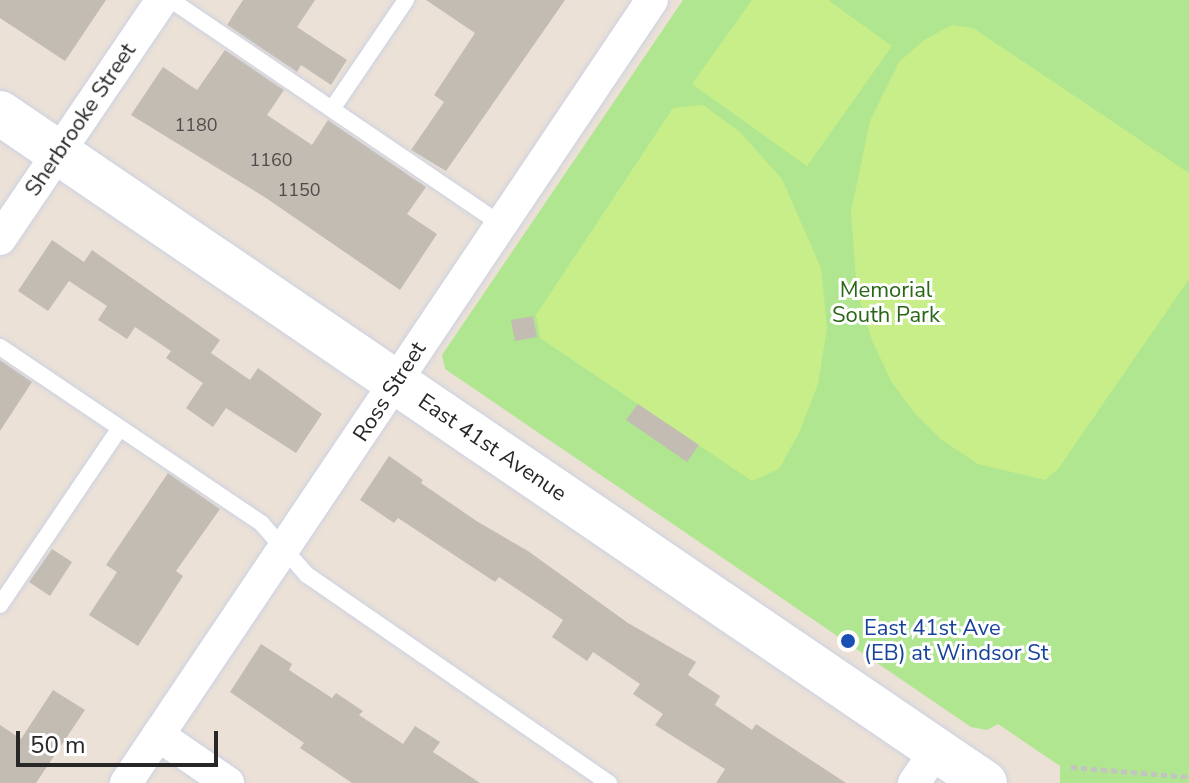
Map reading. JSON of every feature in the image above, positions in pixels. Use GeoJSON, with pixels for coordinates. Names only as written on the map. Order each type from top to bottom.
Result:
{"type":"FeatureCollection","features":[{"type":"Feature","properties":{"kind":"main road","name":"East 41st Avenue"},"geometry":{"type":"LineString","coordinates":[[0,113],[396,382],[925,766],[985,783]]}},
{"type":"Feature","properties":{"kind":"street","name":"Sherbrooke Street"},"geometry":{"type":"LineString","coordinates":[[0,239],[162,0]]}},
{"type":"Feature","properties":{"kind":"street","name":"Ross Street"},"geometry":{"type":"LineString","coordinates":[[126,783],[652,0]]}},
{"type":"Feature","properties":{"kind":"street"},"geometry":{"type":"LineString","coordinates":[[158,735],[228,783]]}},
{"type":"Feature","properties":{"kind":"lane"},"geometry":{"type":"LineString","coordinates":[[171,0],[500,224]]}},
{"type":"Feature","properties":{"kind":"lane"},"geometry":{"type":"LineString","coordinates":[[332,109],[406,0]]}},
{"type":"Feature","properties":{"kind":"lane"},"geometry":{"type":"LineString","coordinates":[[0,347],[262,524],[307,575],[609,783]]}},
{"type":"Feature","properties":{"kind":"lane"},"geometry":{"type":"LineString","coordinates":[[0,605],[120,428]]}},
{"type":"Feature","properties":{"kind":"path"},"geometry":{"type":"LineString","coordinates":[[1071,767],[1189,777]]}},
{"type":"Feature","properties":{"kind":"green space","name":"Memorial South Park"},"geometry":{"type":"Polygon","coordinates":[[[683,0],[1189,0],[1189,783],[1060,783],[1060,766],[998,724],[987,730],[971,727],[445,369],[442,355],[683,0]]]}},
{"type":"Feature","properties":{"kind":"green space"},"geometry":{"type":"Polygon","coordinates":[[[752,0],[828,0],[892,46],[807,166],[692,84],[752,0]]]}},
{"type":"Feature","properties":{"kind":"green space"},"geometry":{"type":"Polygon","coordinates":[[[952,25],[973,28],[1189,173],[1189,279],[1058,469],[1045,480],[978,464],[942,440],[912,410],[891,381],[872,340],[857,292],[851,212],[870,121],[899,62],[924,40],[952,25]]]}},
{"type":"Feature","properties":{"kind":"green space"},"geometry":{"type":"Polygon","coordinates":[[[703,105],[739,131],[782,179],[821,268],[827,328],[818,384],[799,433],[779,469],[752,481],[540,338],[536,315],[673,108],[703,105]]]}},
{"type":"Feature","properties":{"kind":"building"},"geometry":{"type":"Polygon","coordinates":[[[0,0],[106,0],[65,61],[0,18],[0,0]]]}},
{"type":"Feature","properties":{"kind":"building"},"geometry":{"type":"Polygon","coordinates":[[[243,0],[315,0],[297,27],[347,60],[331,85],[301,65],[297,72],[227,25],[243,0]]]}},
{"type":"Feature","properties":{"kind":"building"},"geometry":{"type":"Polygon","coordinates":[[[426,0],[565,0],[446,171],[411,150],[444,102],[434,95],[475,33],[426,0]]]}},
{"type":"Feature","properties":{"kind":"building"},"geometry":{"type":"Polygon","coordinates":[[[225,50],[284,90],[267,115],[312,145],[328,120],[426,187],[407,214],[437,234],[400,290],[266,198],[131,115],[163,67],[197,90],[225,50]]]}},
{"type":"Feature","properties":{"kind":"building"},"geometry":{"type":"Polygon","coordinates":[[[52,240],[84,262],[92,250],[220,340],[211,353],[250,380],[258,368],[322,414],[296,453],[226,408],[213,427],[186,408],[203,383],[166,358],[171,351],[135,327],[127,339],[98,320],[107,306],[69,281],[48,311],[18,291],[52,240]]]}},
{"type":"Feature","properties":{"kind":"building"},"geometry":{"type":"Polygon","coordinates":[[[533,316],[537,337],[515,341],[511,320],[533,316]]]}},
{"type":"Feature","properties":{"kind":"building"},"geometry":{"type":"Polygon","coordinates":[[[0,360],[32,382],[0,431],[0,360]]]}},
{"type":"Feature","properties":{"kind":"building"},"geometry":{"type":"Polygon","coordinates":[[[638,404],[699,445],[687,462],[626,420],[638,404]]]}},
{"type":"Feature","properties":{"kind":"building"},"geometry":{"type":"Polygon","coordinates":[[[389,456],[423,480],[421,483],[528,551],[628,623],[696,662],[688,675],[720,696],[715,705],[752,730],[756,724],[846,783],[716,783],[725,769],[655,725],[663,714],[633,694],[640,684],[593,652],[587,661],[552,637],[563,620],[499,577],[495,582],[398,518],[394,523],[360,500],[389,456]]]}},
{"type":"Feature","properties":{"kind":"building"},"geometry":{"type":"Polygon","coordinates":[[[168,473],[220,509],[176,571],[183,576],[138,646],[89,615],[117,572],[106,565],[168,473]]]}},
{"type":"Feature","properties":{"kind":"building"},"geometry":{"type":"Polygon","coordinates":[[[52,549],[72,562],[50,596],[29,582],[52,549]]]}},
{"type":"Feature","properties":{"kind":"building"},"geometry":{"type":"Polygon","coordinates":[[[261,644],[292,664],[289,670],[332,698],[336,693],[363,711],[359,715],[403,744],[415,726],[440,742],[433,752],[480,783],[352,783],[300,748],[304,743],[230,692],[261,644]]]}},
{"type":"Feature","properties":{"kind":"building"},"geometry":{"type":"Polygon","coordinates":[[[53,690],[85,710],[36,783],[0,783],[0,725],[21,739],[53,690]]]}},
{"type":"Feature","properties":{"kind":"place","name":"East 41st Ave (EB) at Windsor St"},"geometry":{"type":"Point","coordinates":[848,641]}}]}
